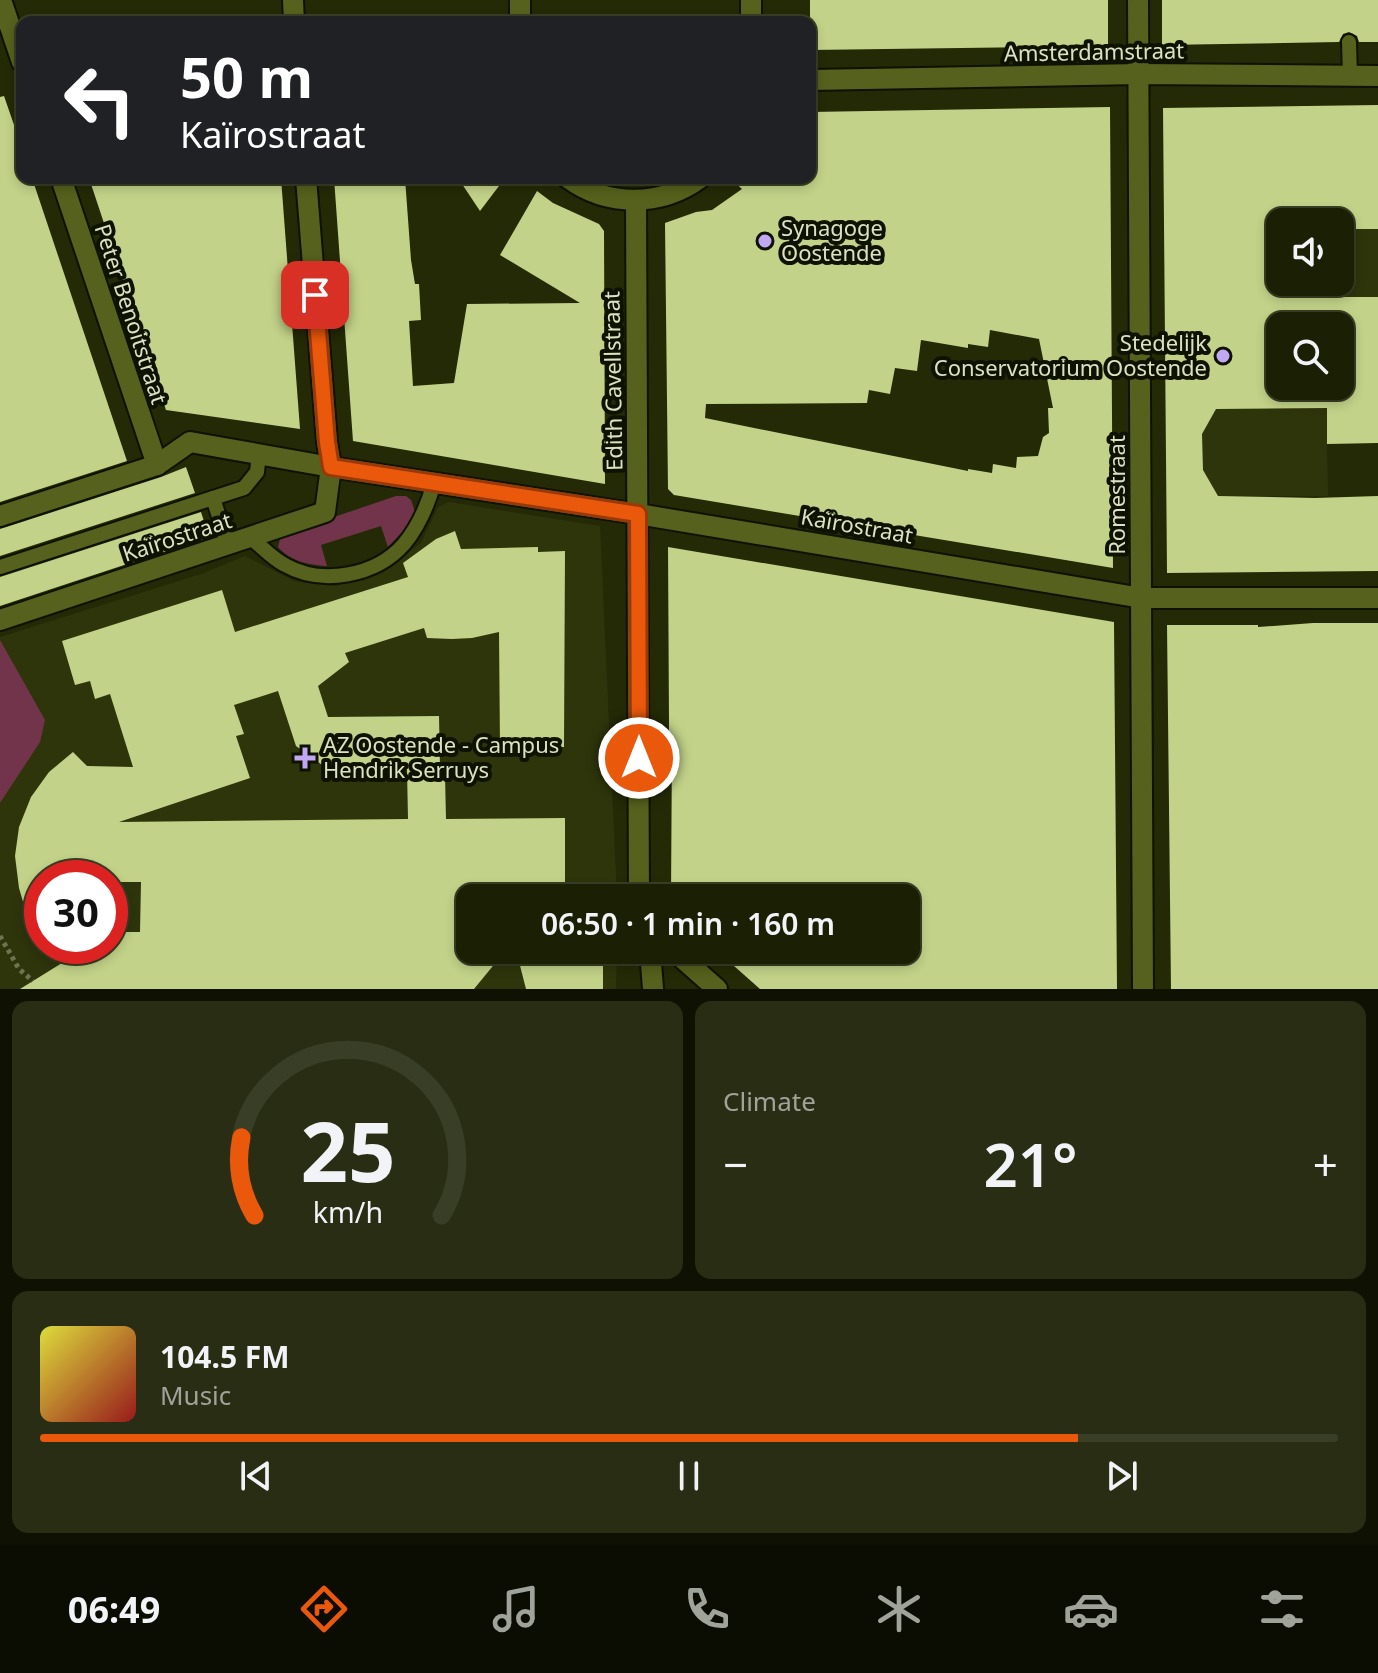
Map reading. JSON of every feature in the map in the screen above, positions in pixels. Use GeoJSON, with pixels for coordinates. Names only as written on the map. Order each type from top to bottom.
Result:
{"type":"FeatureCollection","features":[{"type":"Feature","properties":{"kind":"street"},"geometry":{"type":"LineString","coordinates":[[1,0],[16,44]]}},
{"type":"Feature","properties":{"kind":"street","name":"Romestraat"},"geometry":{"type":"LineString","coordinates":[[1138,0],[1143,989]]}},
{"type":"Feature","properties":{"kind":"street","name":"Amsterdamstraat"},"geometry":{"type":"LineString","coordinates":[[816,80],[1140,74],[1378,76]]}},
{"type":"Feature","properties":{"kind":"street","name":"Peter Benoitstraat"},"geometry":{"type":"LineString","coordinates":[[63,184],[157,465]]}},
{"type":"Feature","properties":{"kind":"street"},"geometry":{"type":"LineString","coordinates":[[306,184],[331,467]]}},
{"type":"Feature","properties":{"kind":"street"},"geometry":{"type":"LineString","coordinates":[[579,184],[605,198],[636,200],[662,197],[688,184]]}},
{"type":"Feature","properties":{"kind":"street","name":"Edith Cavellstraat"},"geometry":{"type":"LineString","coordinates":[[636,200],[639,884]]}},
{"type":"Feature","properties":{"kind":"street","name":"Kaïrostraat"},"geometry":{"type":"LineString","coordinates":[[0,516],[157,465],[190,442],[1142,598],[1378,598]]}},
{"type":"Feature","properties":{"kind":"street","name":"Kaïrostraat"},"geometry":{"type":"LineString","coordinates":[[0,620],[325,512],[331,467]]}},
{"type":"Feature","properties":{"kind":"street"},"geometry":{"type":"LineString","coordinates":[[651,964],[653,989]]}},
{"type":"Feature","properties":{"kind":"street"},"geometry":{"type":"LineString","coordinates":[[689,964],[717,989]]}},
{"type":"Feature","properties":{"kind":"lane"},"geometry":{"type":"LineString","coordinates":[[1349,42],[1350,76]]}},
{"type":"Feature","properties":{"kind":"lane"},"geometry":{"type":"LineString","coordinates":[[0,567],[244,488],[257,472],[259,453]]}},
{"type":"Feature","properties":{"kind":"lane"},"geometry":{"type":"LineString","coordinates":[[251,538],[285,565],[297,570],[328,578],[349,574],[388,558],[402,546],[422,516],[434,483]]}},
{"type":"Feature","properties":{"kind":"lane"},"geometry":{"type":"LineString","coordinates":[[213,498],[228,545]]}},
{"type":"Feature","properties":{"kind":"path"},"geometry":{"type":"LineString","coordinates":[[0,936],[19,969],[33,981]]}},
{"type":"Feature","properties":{"kind":"shaded area","name":"Stedelijk Conservatorium Oostende"},"geometry":{"type":"Polygon","coordinates":[[[1378,195],[1378,443],[1327,444],[1328,496],[1166,496],[1164,197],[1378,195]]]}},
{"type":"Feature","properties":{"kind":"shaded area"},"geometry":{"type":"Polygon","coordinates":[[[396,496],[406,496],[411,500],[415,512],[406,528],[388,547],[381,526],[321,545],[327,566],[300,561],[278,547],[281,535],[396,496]]]}},
{"type":"Feature","properties":{"kind":"shaded area","name":"AZ Oostende - Campus Hendrik Serruys"},"geometry":{"type":"Polygon","coordinates":[[[449,502],[600,526],[616,884],[456,884],[456,964],[617,964],[616,989],[0,989],[0,637],[201,574],[245,556],[294,581],[336,586],[384,570],[421,543],[438,507],[449,502]]]}},
{"type":"Feature","properties":{"kind":"shaded area"},"geometry":{"type":"Polygon","coordinates":[[[0,640],[45,720],[40,742],[0,803],[0,640]]]}},
{"type":"Feature","properties":{"kind":"building"},"geometry":{"type":"Polygon","coordinates":[[[810,0],[1108,0],[1108,46],[816,50],[816,16],[810,16],[810,0]]]}},
{"type":"Feature","properties":{"kind":"building"},"geometry":{"type":"Polygon","coordinates":[[[1162,0],[1378,0],[1378,42],[1359,42],[1357,36],[1349,32],[1343,34],[1339,42],[1162,45],[1162,0]]]}},
{"type":"Feature","properties":{"kind":"building"},"geometry":{"type":"Polygon","coordinates":[[[4,96],[16,131],[16,184],[34,184],[127,461],[0,502],[0,97],[4,96]]]}},
{"type":"Feature","properties":{"kind":"building"},"geometry":{"type":"Polygon","coordinates":[[[1378,105],[1378,229],[1354,229],[1354,208],[1266,208],[1266,296],[1378,297],[1378,443],[1327,444],[1327,408],[1216,409],[1202,434],[1203,470],[1218,496],[1378,496],[1378,571],[1167,573],[1163,108],[1378,105]]]}},
{"type":"Feature","properties":{"kind":"building"},"geometry":{"type":"Polygon","coordinates":[[[1110,107],[1113,568],[674,495],[668,489],[665,223],[712,210],[742,189],[737,184],[816,184],[816,112],[1110,107]],[[990,330],[988,347],[968,344],[968,348],[921,340],[917,371],[895,368],[890,394],[869,390],[867,403],[706,404],[705,418],[968,471],[992,473],[993,464],[1016,468],[1017,457],[1038,456],[1043,437],[1049,433],[1048,408],[1053,408],[1039,339],[990,330]]]}},
{"type":"Feature","properties":{"kind":"building"},"geometry":{"type":"Polygon","coordinates":[[[91,184],[281,184],[300,429],[166,410],[91,184]]]}},
{"type":"Feature","properties":{"kind":"building"},"geometry":{"type":"Polygon","coordinates":[[[334,184],[405,184],[411,260],[415,284],[419,284],[421,320],[409,321],[413,386],[454,383],[467,304],[580,303],[500,255],[537,191],[553,203],[599,224],[604,231],[605,484],[353,441],[334,184]]]}},
{"type":"Feature","properties":{"kind":"building"},"geometry":{"type":"Polygon","coordinates":[[[462,184],[500,184],[480,211],[462,184]]]}},
{"type":"Feature","properties":{"kind":"building"},"geometry":{"type":"Polygon","coordinates":[[[186,467],[195,493],[0,556],[0,529],[186,467]]]}},
{"type":"Feature","properties":{"kind":"building"},"geometry":{"type":"Polygon","coordinates":[[[201,512],[209,537],[0,606],[0,577],[201,512]]]}},
{"type":"Feature","properties":{"kind":"building"},"geometry":{"type":"Polygon","coordinates":[[[455,531],[461,549],[538,547],[538,552],[565,551],[564,747],[500,748],[499,632],[472,638],[427,638],[424,628],[345,653],[349,662],[318,686],[328,717],[439,716],[440,768],[443,768],[445,776],[446,819],[565,818],[565,882],[456,884],[456,964],[495,964],[474,989],[20,989],[60,964],[128,964],[128,932],[140,932],[141,882],[128,882],[128,860],[24,860],[24,905],[19,888],[15,856],[19,827],[31,797],[49,772],[73,752],[87,766],[133,767],[110,694],[95,699],[90,681],[75,685],[62,641],[222,590],[235,632],[408,577],[403,563],[436,539],[455,531]],[[278,691],[234,705],[244,734],[236,736],[250,778],[119,822],[408,819],[407,770],[329,770],[296,746],[278,691]]]}},
{"type":"Feature","properties":{"kind":"building"},"geometry":{"type":"Polygon","coordinates":[[[668,547],[1114,622],[1117,989],[760,989],[732,964],[920,964],[920,884],[671,884],[672,741],[669,741],[668,547]]]}},
{"type":"Feature","properties":{"kind":"building"},"geometry":{"type":"Polygon","coordinates":[[[1378,623],[1378,989],[1171,989],[1167,625],[1258,627],[1378,623]]]}},
{"type":"Feature","properties":{"kind":"building"},"geometry":{"type":"Polygon","coordinates":[[[520,964],[603,964],[603,989],[526,989],[520,964]]]}},
{"type":"Feature","properties":{"kind":"place","name":"Synagoge Oostende"},"geometry":{"type":"Point","coordinates":[765,241]}},
{"type":"Feature","properties":{"kind":"place","name":"Stedelijk Conservatorium Oostende"},"geometry":{"type":"Point","coordinates":[1223,356]}},
{"type":"Feature","properties":{"kind":"place","name":"AZ Oostende - Campus Hendrik Serruys"},"geometry":{"type":"Point","coordinates":[305,758]}},
{"type":"Feature","properties":{"kind":"route"},"geometry":{"type":"LineString","coordinates":[[315,295],[331,467],[638,514],[639,758]]}}]}
